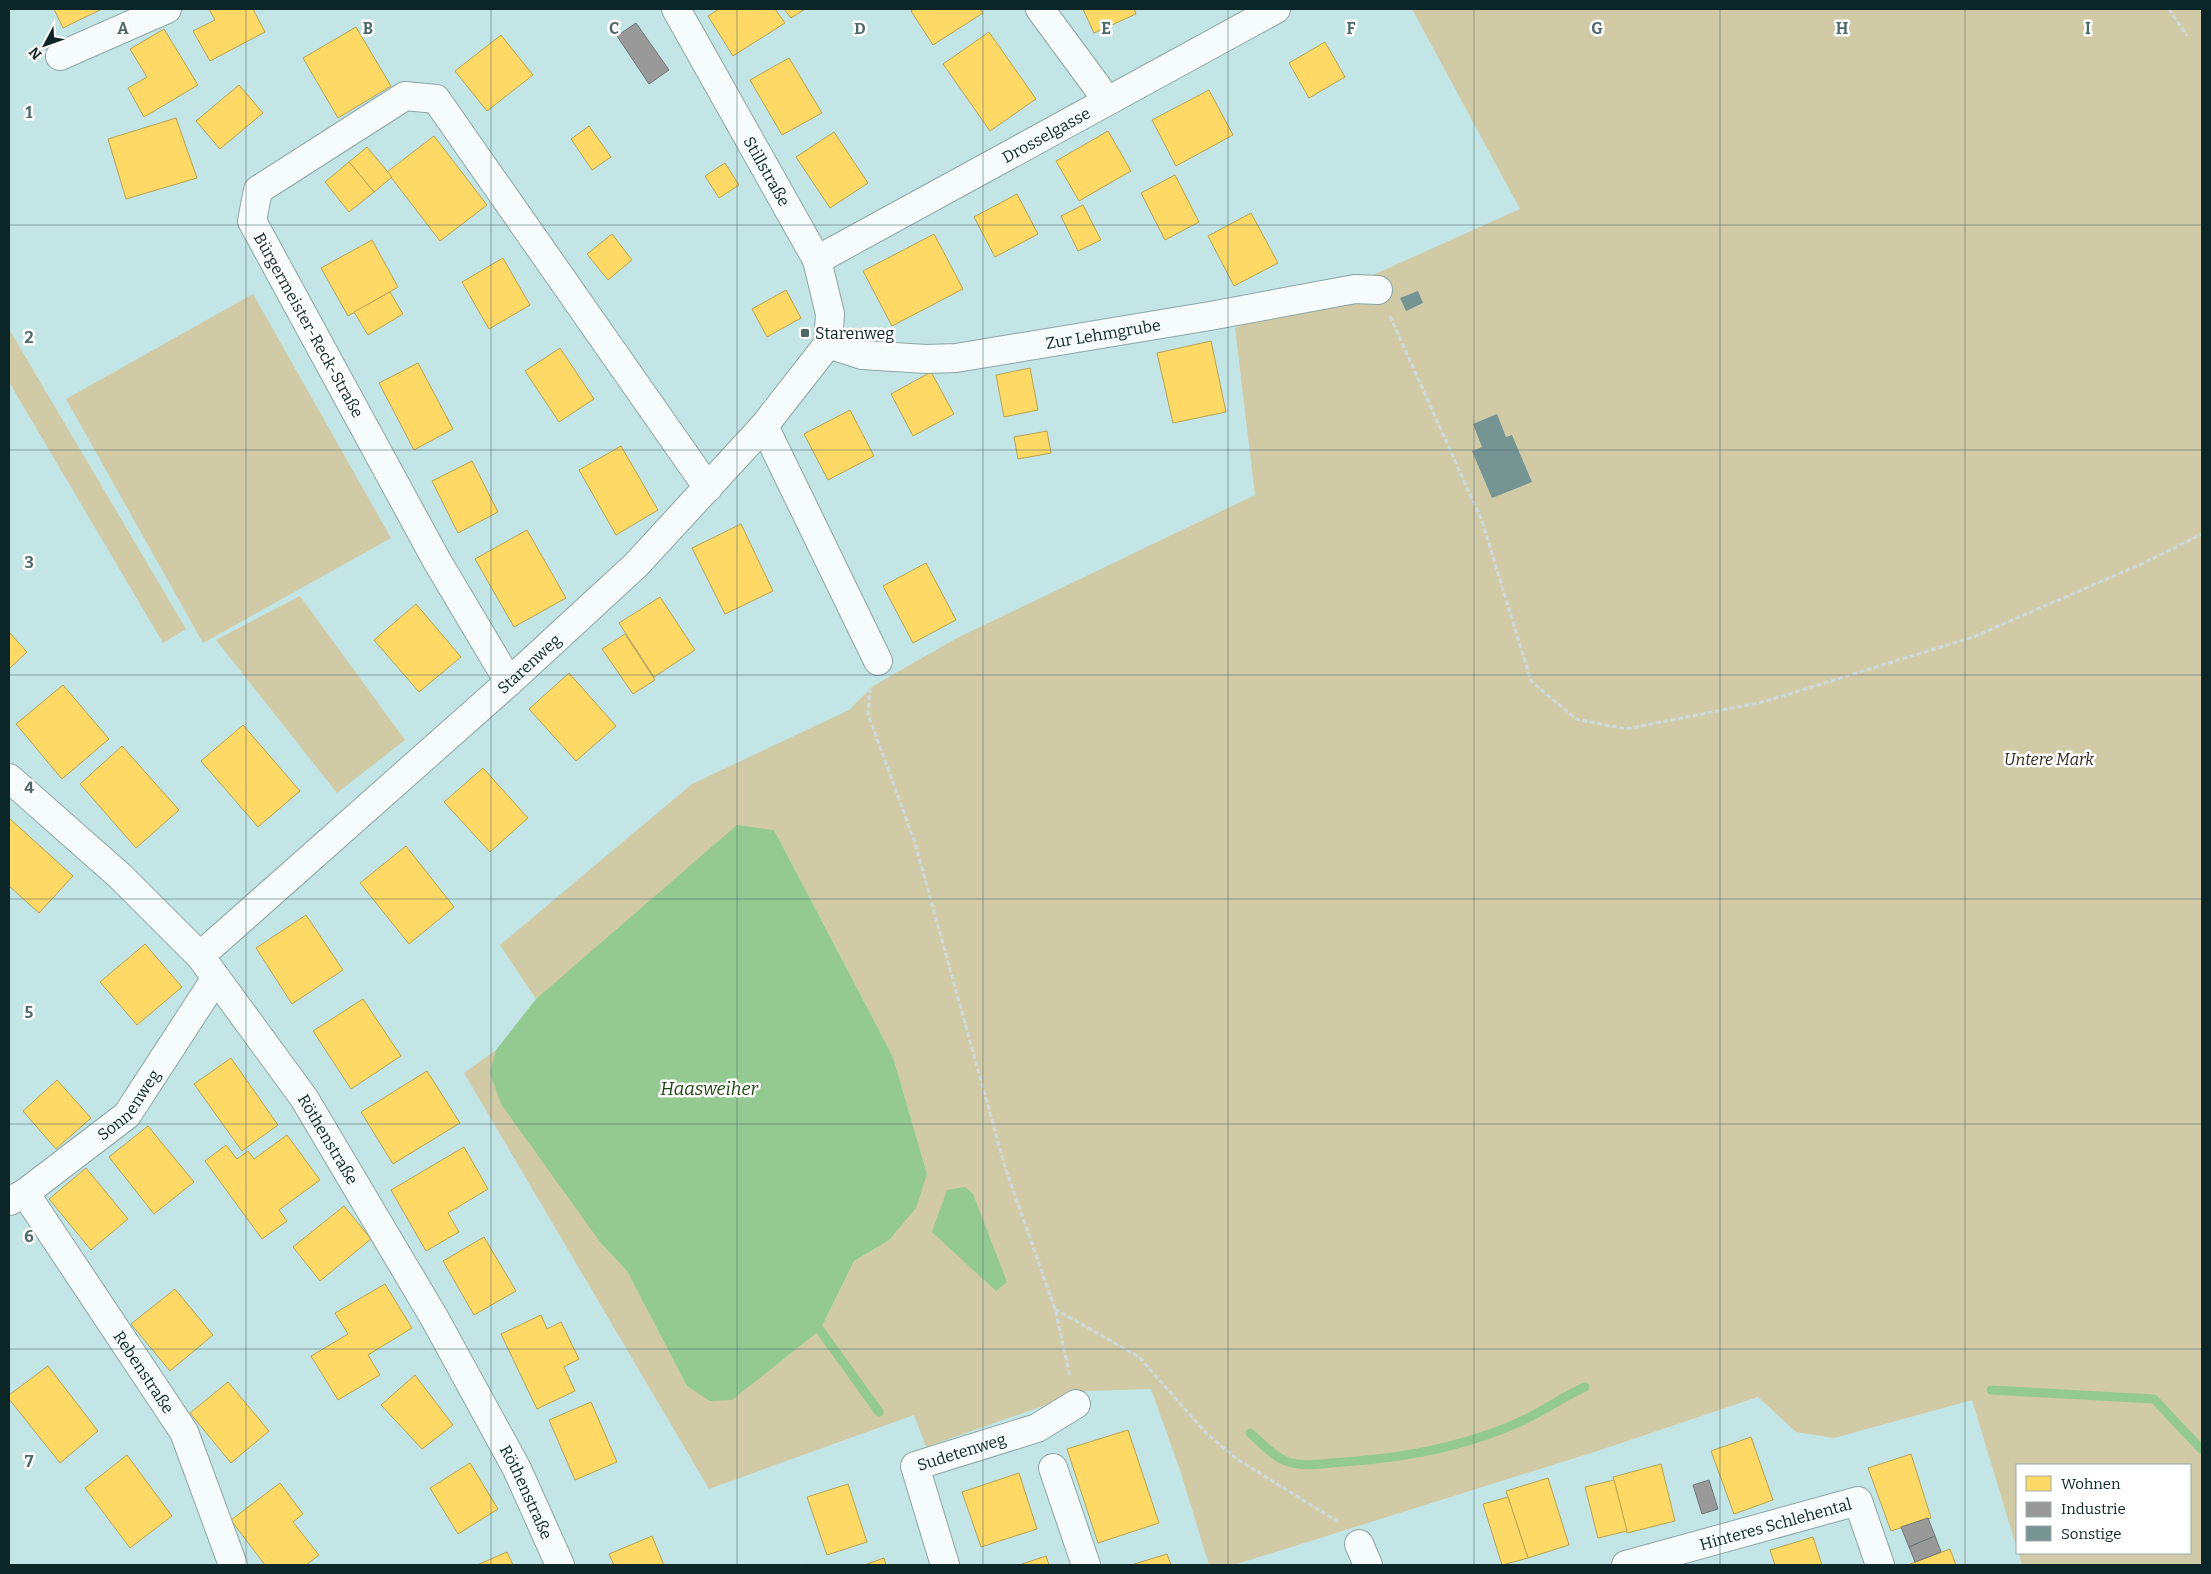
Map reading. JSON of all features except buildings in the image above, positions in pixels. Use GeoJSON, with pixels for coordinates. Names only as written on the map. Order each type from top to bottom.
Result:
{"type":"FeatureCollection","features":[{"type":"Feature","properties":{"kind":"street"},"geometry":{"type":"LineString","coordinates":[[60,56],[167,9]]}},
{"type":"Feature","properties":{"kind":"street","name":"Stillstraße"},"geometry":{"type":"LineString","coordinates":[[676,9],[817,260],[830,314],[828,344]]}},
{"type":"Feature","properties":{"kind":"street"},"geometry":{"type":"LineString","coordinates":[[1040,9],[1107,100]]}},
{"type":"Feature","properties":{"kind":"street","name":"Drosselgasse"},"geometry":{"type":"LineString","coordinates":[[817,260],[1276,9]]}},
{"type":"Feature","properties":{"kind":"street","name":"Bürgermeister-Reck-Straße"},"geometry":{"type":"LineString","coordinates":[[510,682],[437,560],[252,221],[258,190],[405,96],[436,99],[708,488]]}},
{"type":"Feature","properties":{"kind":"street","name":"Zur Lehmgrube"},"geometry":{"type":"LineString","coordinates":[[828,344],[862,354],[926,359],[956,358],[1355,289],[1378,290]]}},
{"type":"Feature","properties":{"kind":"street","name":"Starenweg"},"geometry":{"type":"LineString","coordinates":[[200,956],[510,682],[636,565],[764,426],[828,344]]}},
{"type":"Feature","properties":{"kind":"street"},"geometry":{"type":"LineString","coordinates":[[764,426],[878,662]]}},
{"type":"Feature","properties":{"kind":"street","name":"Röthenstraße"},"geometry":{"type":"LineString","coordinates":[[9,778],[120,876],[200,956],[304,1098],[435,1319],[517,1469],[560,1565]]}},
{"type":"Feature","properties":{"kind":"street","name":"Sonnenweg"},"geometry":{"type":"LineString","coordinates":[[17,1198],[127,1115],[216,978]]}},
{"type":"Feature","properties":{"kind":"street","name":"Rebenstraße"},"geometry":{"type":"LineString","coordinates":[[17,1198],[184,1432],[233,1565]]}},
{"type":"Feature","properties":{"kind":"street","name":"Sudetenweg"},"geometry":{"type":"LineString","coordinates":[[945,1565],[915,1466],[1038,1428],[1076,1404]]}},
{"type":"Feature","properties":{"kind":"street"},"geometry":{"type":"LineString","coordinates":[[1053,1468],[1086,1565]]}},
{"type":"Feature","properties":{"kind":"street","name":"Hinteres Schlehental"},"geometry":{"type":"LineString","coordinates":[[1626,1565],[1858,1501],[1880,1565]]}},
{"type":"Feature","properties":{"kind":"path"},"geometry":{"type":"LineString","coordinates":[[2169,9],[2187,36]]}},
{"type":"Feature","properties":{"kind":"path"},"geometry":{"type":"LineString","coordinates":[[1378,290],[1482,521],[1531,681],[1576,719],[1626,729],[1763,702],[1973,637],[2146,562],[2202,534]]}},
{"type":"Feature","properties":{"kind":"path"},"geometry":{"type":"LineString","coordinates":[[878,662],[870,684],[868,714],[915,843],[1006,1167],[1055,1309],[1076,1404]]}},
{"type":"Feature","properties":{"kind":"path"},"geometry":{"type":"LineString","coordinates":[[1055,1309],[1139,1357],[1207,1434],[1237,1459],[1339,1522],[1364,1554]]}},
{"type":"Feature","properties":{"kind":"green space","name":"Untere Mark"},"geometry":{"type":"Polygon","coordinates":[[[1412,9],[2202,9],[2202,1565],[2022,1565],[2019,1554],[2191,1554],[2191,1464],[2016,1464],[2016,1546],[1972,1400],[1834,1438],[1796,1432],[1758,1397],[1597,1451],[1234,1565],[1209,1565],[1180,1470],[1151,1389],[1086,1391],[926,1447],[914,1415],[709,1489],[464,1073],[496,1050],[490,1073],[600,1242],[627,1271],[687,1386],[820,1330],[854,1261],[889,1240],[927,1174],[893,1057],[774,830],[536,999],[500,945],[692,784],[849,710],[873,686],[957,638],[1255,495],[1235,328],[1373,275],[1520,209],[1412,9]]]}},
{"type":"Feature","properties":{"kind":"green space"},"geometry":{"type":"Polygon","coordinates":[[[253,294],[391,538],[203,643],[66,399],[253,294]]]}},
{"type":"Feature","properties":{"kind":"green space"},"geometry":{"type":"Polygon","coordinates":[[[9,329],[186,629],[163,643],[9,382],[9,329]]]}},
{"type":"Feature","properties":{"kind":"green space"},"geometry":{"type":"Polygon","coordinates":[[[300,596],[405,740],[337,793],[216,640],[300,596]]]}},
{"type":"Feature","properties":{"kind":"water","name":"Haasweiher"},"geometry":{"type":"Polygon","coordinates":[[[737,825],[774,830],[893,1057],[927,1174],[916,1208],[889,1240],[854,1261],[820,1330],[732,1400],[710,1401],[687,1386],[627,1271],[600,1242],[501,1104],[490,1073],[496,1050],[536,999],[737,825]]]}},
{"type":"Feature","properties":{"kind":"water"},"geometry":{"type":"Polygon","coordinates":[[[965,1187],[973,1194],[1007,1282],[996,1291],[932,1232],[947,1190],[965,1187]]]}},
{"type":"Feature","properties":{"kind":"waterway"},"geometry":{"type":"LineString","coordinates":[[820,1330],[879,1412]]}},
{"type":"Feature","properties":{"kind":"waterway"},"geometry":{"type":"LineString","coordinates":[[1250,1433],[1276,1456],[1299,1464],[1314,1465],[1414,1454],[1461,1443],[1506,1428],[1585,1387]]}},
{"type":"Feature","properties":{"kind":"waterway"},"geometry":{"type":"LineString","coordinates":[[1991,1390],[2154,1399],[2202,1450]]}},
{"type":"Feature","properties":{"kind":"place","name":"Starenweg"},"geometry":{"type":"Point","coordinates":[805,333]}}]}
